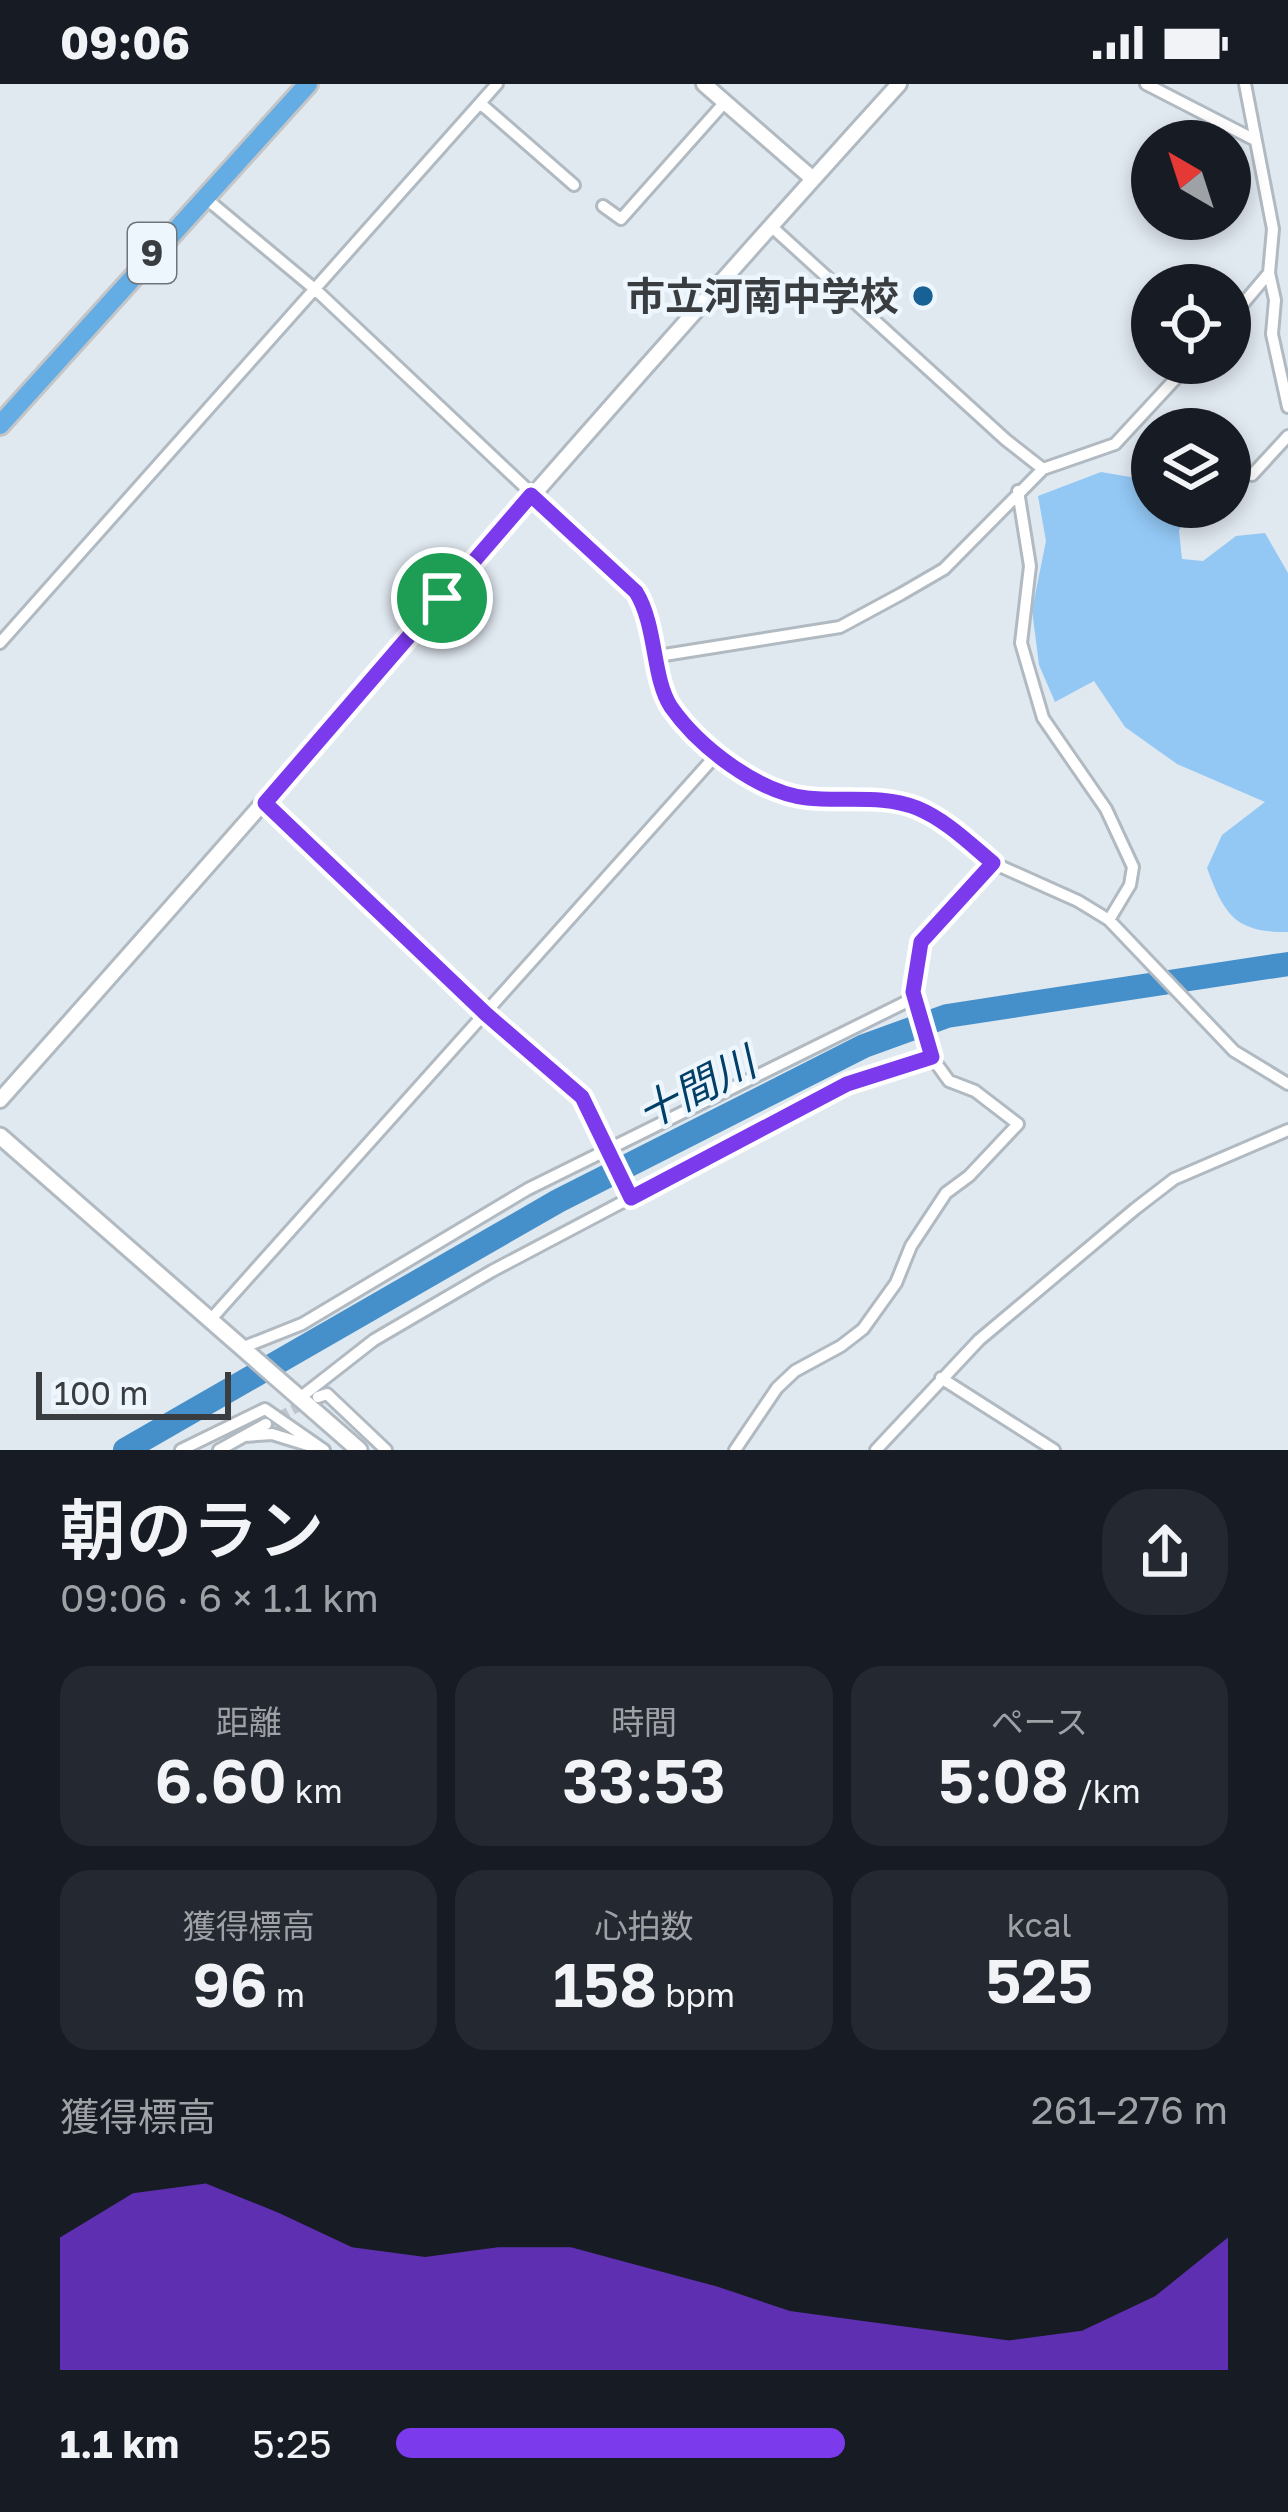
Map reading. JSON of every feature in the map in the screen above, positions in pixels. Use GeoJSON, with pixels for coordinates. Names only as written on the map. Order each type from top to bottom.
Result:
{"type":"FeatureCollection","features":[{"type":"Feature","properties":{"kind":"highway","name":"9"},"geometry":{"type":"LineString","coordinates":[[0,425],[306,84]]}},
{"type":"Feature","properties":{"kind":"main road"},"geometry":{"type":"LineString","coordinates":[[0,1136],[303,1394],[359,1450]]}},
{"type":"Feature","properties":{"kind":"street"},"geometry":{"type":"LineString","coordinates":[[0,643],[497,84]]}},
{"type":"Feature","properties":{"kind":"street"},"geometry":{"type":"LineString","coordinates":[[704,84],[813,179]]}},
{"type":"Feature","properties":{"kind":"street"},"geometry":{"type":"LineString","coordinates":[[0,1100],[899,84]]}},
{"type":"Feature","properties":{"kind":"street"},"geometry":{"type":"LineString","coordinates":[[1146,84],[1255,140]]}},
{"type":"Feature","properties":{"kind":"street"},"geometry":{"type":"LineString","coordinates":[[1245,84],[1273,229],[1272,334],[1288,407]]}},
{"type":"Feature","properties":{"kind":"street"},"geometry":{"type":"LineString","coordinates":[[603,206],[621,219],[725,102]]}},
{"type":"Feature","properties":{"kind":"street"},"geometry":{"type":"LineString","coordinates":[[480,103],[574,185]]}},
{"type":"Feature","properties":{"kind":"street"},"geometry":{"type":"LineString","coordinates":[[203,196],[316,290],[636,592],[646,608],[670,705],[717,754],[772,792],[806,798],[877,799],[918,808],[943,822],[993,863],[1109,920],[1234,1051],[1288,1084]]}},
{"type":"Feature","properties":{"kind":"street"},"geometry":{"type":"LineString","coordinates":[[772,227],[1043,470]]}},
{"type":"Feature","properties":{"kind":"street"},"geometry":{"type":"LineString","coordinates":[[1251,295],[1269,273]]}},
{"type":"Feature","properties":{"kind":"street"},"geometry":{"type":"LineString","coordinates":[[658,656],[840,627],[944,569],[1043,470],[1115,445],[1171,384]]}},
{"type":"Feature","properties":{"kind":"street"},"geometry":{"type":"LineString","coordinates":[[1252,475],[1288,436]]}},
{"type":"Feature","properties":{"kind":"street"},"geometry":{"type":"LineString","coordinates":[[1018,491],[1030,566],[1021,643],[1043,718],[1106,809],[1133,867],[1130,885],[1109,920]]}},
{"type":"Feature","properties":{"kind":"street"},"geometry":{"type":"LineString","coordinates":[[212,1318],[717,754]]}},
{"type":"Feature","properties":{"kind":"street"},"geometry":{"type":"LineString","coordinates":[[265,803],[486,1014],[582,1097],[629,1194]]}},
{"type":"Feature","properties":{"kind":"street"},"geometry":{"type":"LineString","coordinates":[[735,1450],[777,1388],[795,1371],[863,1329],[896,1283],[911,1246],[946,1193],[969,1176],[1018,1124],[975,1091],[949,1081],[930,1054],[915,1001],[921,942],[993,863]]}},
{"type":"Feature","properties":{"kind":"street"},"geometry":{"type":"LineString","coordinates":[[248,1351],[302,1324],[528,1189],[915,1001]]}},
{"type":"Feature","properties":{"kind":"street"},"geometry":{"type":"LineString","coordinates":[[303,1394],[374,1340],[629,1194],[847,1084],[930,1054]]}},
{"type":"Feature","properties":{"kind":"street"},"geometry":{"type":"LineString","coordinates":[[876,1450],[979,1340],[1174,1179],[1288,1130]]}},
{"type":"Feature","properties":{"kind":"street"},"geometry":{"type":"LineString","coordinates":[[941,1378],[1054,1450]]}},
{"type":"Feature","properties":{"kind":"street"},"geometry":{"type":"LineString","coordinates":[[303,1394],[327,1394],[386,1450]]}},
{"type":"Feature","properties":{"kind":"street"},"geometry":{"type":"LineString","coordinates":[[181,1450],[265,1409],[324,1450]]}},
{"type":"Feature","properties":{"kind":"street"},"geometry":{"type":"LineString","coordinates":[[219,1450],[266,1424]]}},
{"type":"Feature","properties":{"kind":"street"},"geometry":{"type":"LineString","coordinates":[[244,1436],[272,1435],[324,1450]]}},
{"type":"Feature","properties":{"kind":"shaded area"},"geometry":{"type":"Polygon","coordinates":[[[1101,472],[1131,477],[1131,528],[1180,528],[1182,559],[1203,561],[1236,536],[1265,533],[1288,573],[1288,932],[1255,929],[1234,918],[1219,898],[1207,868],[1222,835],[1265,802],[1177,764],[1125,727],[1094,681],[1055,702],[1039,665],[1032,610],[1046,541],[1038,496],[1101,472]]]}},
{"type":"Feature","properties":{"kind":"waterway","name":"十間川"},"geometry":{"type":"LineString","coordinates":[[125,1450],[558,1201],[864,1046],[947,1016],[1288,964]]}},
{"type":"Feature","properties":{"kind":"tunnel"},"geometry":{"type":"LineString","coordinates":[[266,1424],[311,1400]]}},
{"type":"Feature","properties":{"kind":"place","name":"市立河南中学校"},"geometry":{"type":"Point","coordinates":[923,296]}},
{"type":"Feature","properties":{"kind":"route"},"geometry":{"type":"LineString","coordinates":[[531,495],[636,592],[646,608],[670,705],[717,754],[772,792],[806,798],[877,799],[918,808],[993,863],[921,942],[913,992],[932,1057],[847,1084],[631,1198],[582,1097],[486,1014],[265,803],[442,598],[531,495]]}}]}
